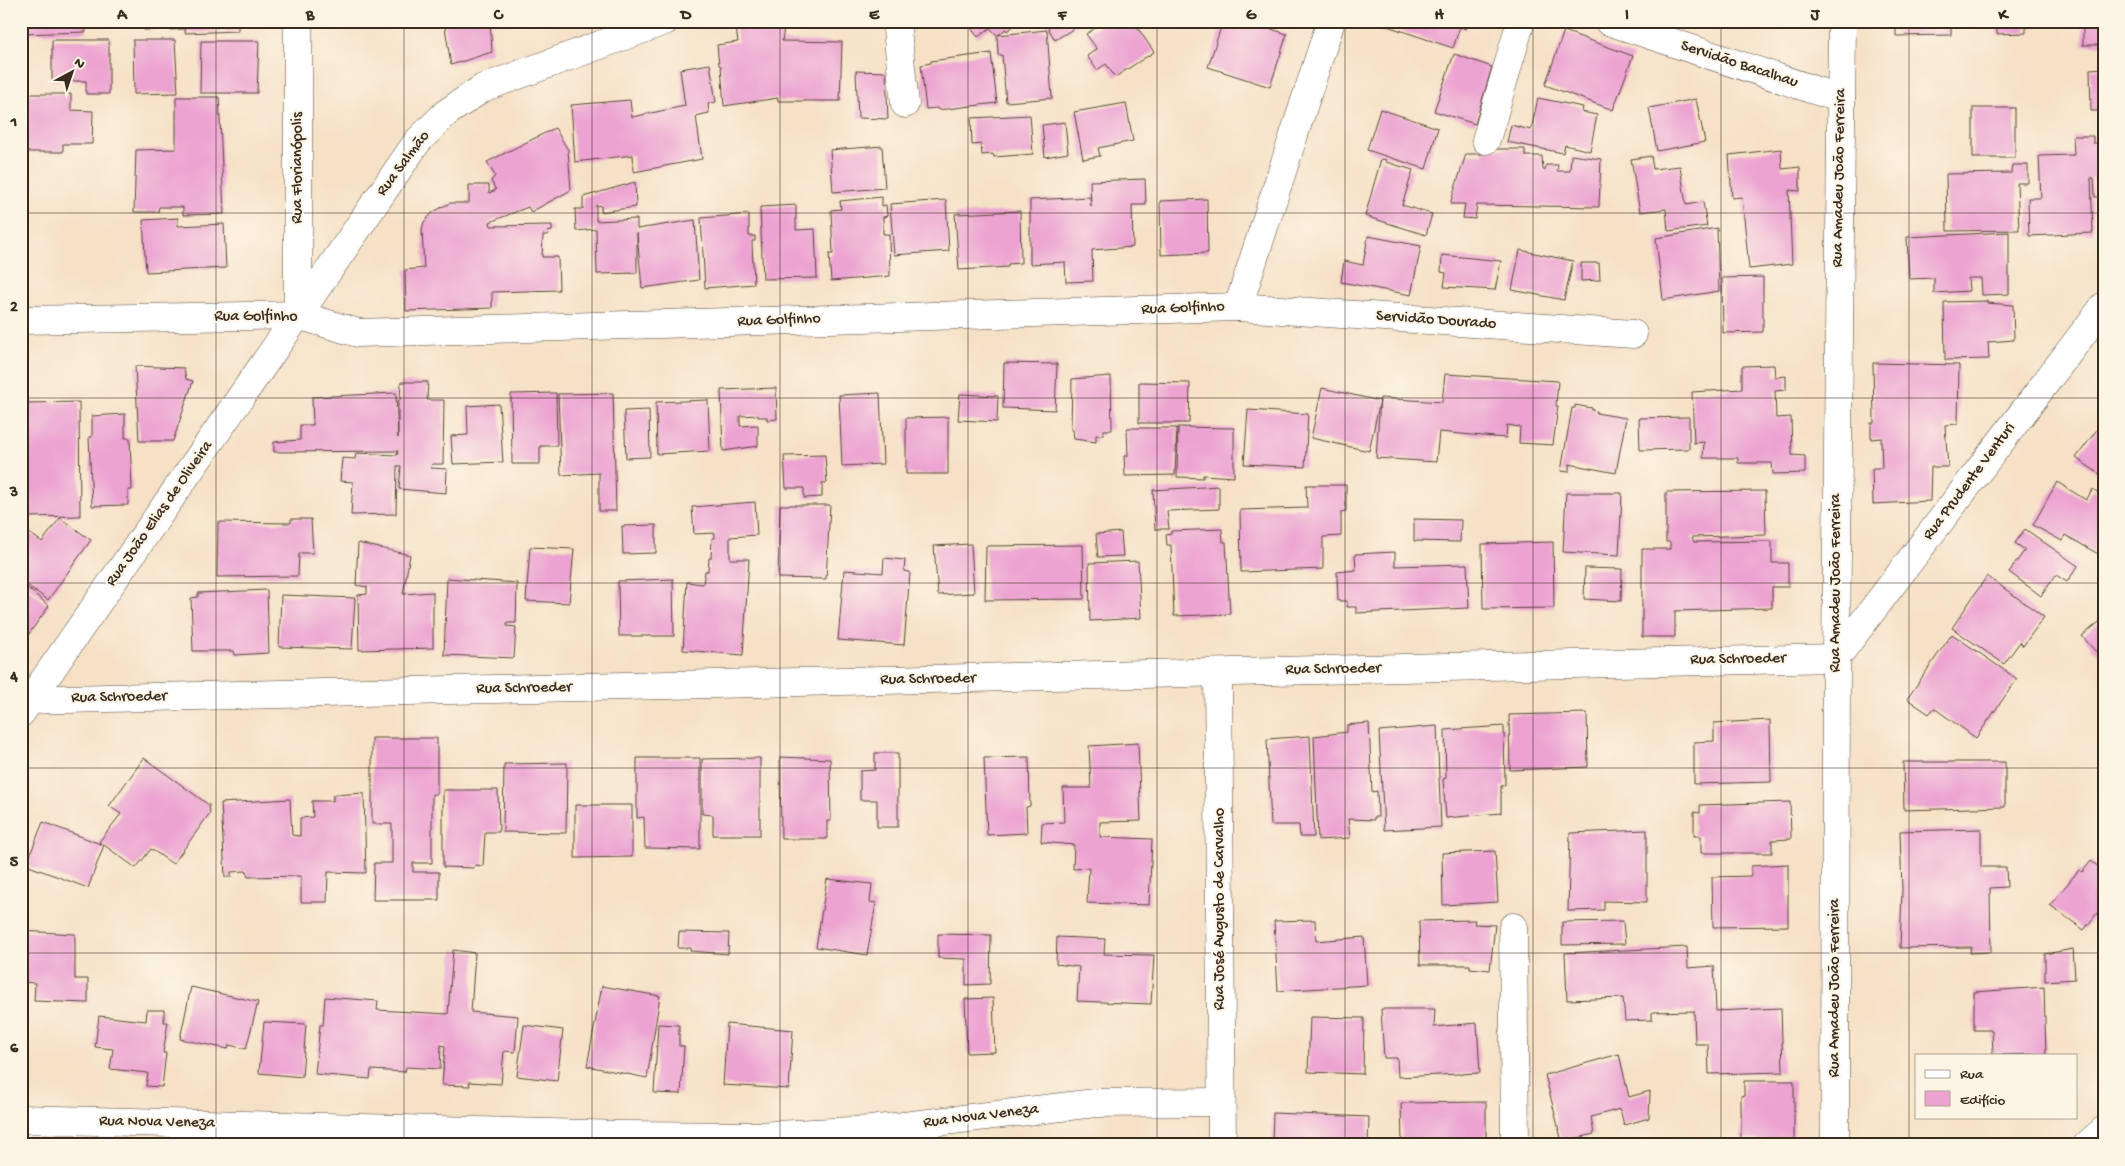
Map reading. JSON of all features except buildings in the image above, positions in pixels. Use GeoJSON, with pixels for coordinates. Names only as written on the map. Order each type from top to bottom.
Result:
{"type":"FeatureCollection","features":[{"type":"Feature","properties":{"kind":"street","name":"Rua Florianópolis"},"geometry":{"type":"LineString","coordinates":[[298,21],[298,315]]}},
{"type":"Feature","properties":{"kind":"street","name":"Rua Salmão"},"geometry":{"type":"LineString","coordinates":[[298,315],[417,142],[446,113],[483,88],[665,21]]}},
{"type":"Feature","properties":{"kind":"street"},"geometry":{"type":"LineString","coordinates":[[896,21],[905,104]]}},
{"type":"Feature","properties":{"kind":"street","name":"Rua Golfinho"},"geometry":{"type":"LineString","coordinates":[[21,320],[298,315],[358,333],[1238,307],[1332,21]]}},
{"type":"Feature","properties":{"kind":"street"},"geometry":{"type":"LineString","coordinates":[[1486,140],[1521,21]]}},
{"type":"Feature","properties":{"kind":"street","name":"Servidão Bacalhau"},"geometry":{"type":"LineString","coordinates":[[1608,21],[1841,99]]}},
{"type":"Feature","properties":{"kind":"street","name":"Rua Amadeu João Ferreira"},"geometry":{"type":"LineString","coordinates":[[1835,1145],[1836,658],[1842,21]]}},
{"type":"Feature","properties":{"kind":"street","name":"Rua Prudente Venturi"},"geometry":{"type":"LineString","coordinates":[[1836,658],[2104,306]]}},
{"type":"Feature","properties":{"kind":"street","name":"Servidão Dourado"},"geometry":{"type":"LineString","coordinates":[[1238,307],[1633,334]]}},
{"type":"Feature","properties":{"kind":"street","name":"Rua João Elias de Oliveira"},"geometry":{"type":"LineString","coordinates":[[24,704],[298,315]]}},
{"type":"Feature","properties":{"kind":"street","name":"Rua Schroeder"},"geometry":{"type":"LineString","coordinates":[[24,704],[1836,658]]}},
{"type":"Feature","properties":{"kind":"street","name":"Rua José Augusto de Carvalho"},"geometry":{"type":"LineString","coordinates":[[1218,673],[1222,1145]]}},
{"type":"Feature","properties":{"kind":"street"},"geometry":{"type":"LineString","coordinates":[[1514,927],[1516,1145]]}},
{"type":"Feature","properties":{"kind":"street","name":"Rua Nova Veneza"},"geometry":{"type":"LineString","coordinates":[[21,1118],[625,1135],[755,1136],[870,1130],[1095,1103],[1221,1102]]}},
{"type":"Feature","properties":{"kind":"street"},"geometry":{"type":"LineString","coordinates":[[2087,1145],[2104,1130]]}}]}
